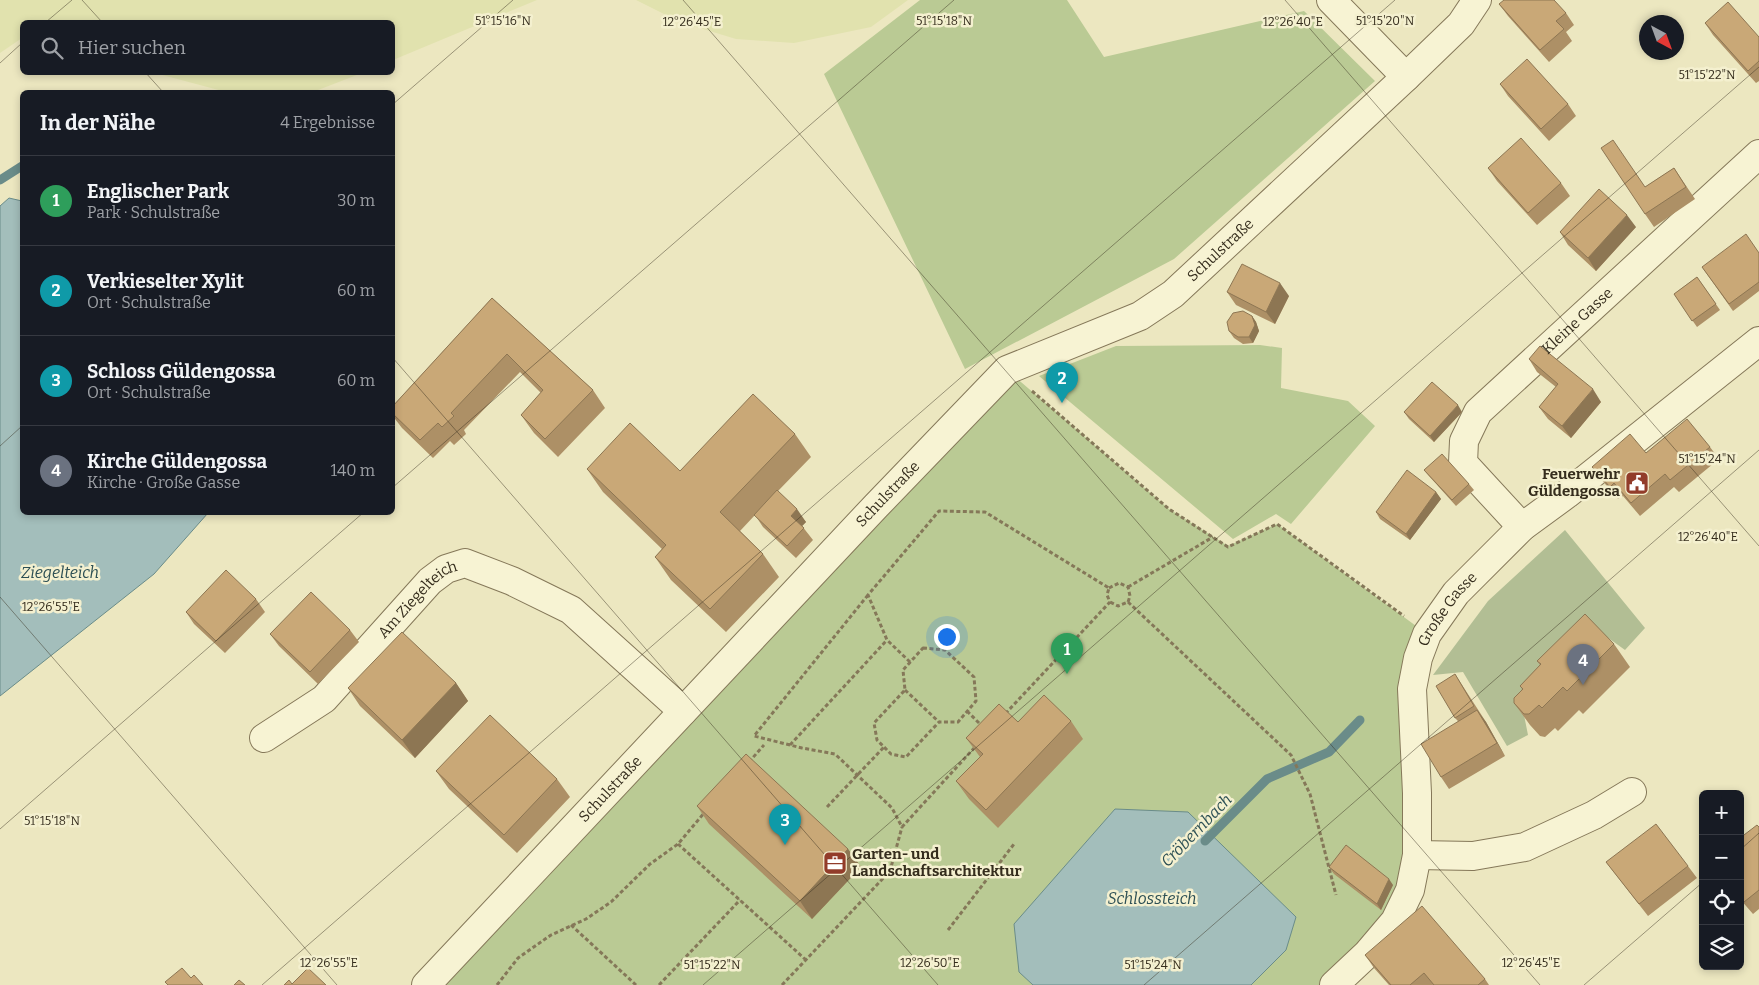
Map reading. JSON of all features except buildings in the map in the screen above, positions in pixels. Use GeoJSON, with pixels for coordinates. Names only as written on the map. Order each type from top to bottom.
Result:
{"type":"FeatureCollection","features":[{"type":"Feature","properties":{"kind":"street"},"geometry":{"type":"LineString","coordinates":[[1331,0],[1406,77]]}},
{"type":"Feature","properties":{"kind":"street","name":"Schulstraße"},"geometry":{"type":"LineString","coordinates":[[426,985],[876,506],[1007,370],[1140,316],[1173,294],[1461,24],[1477,0]]}},
{"type":"Feature","properties":{"kind":"street","name":"Kleine Gasse"},"geometry":{"type":"LineString","coordinates":[[1522,527],[1463,463],[1464,442],[1478,412],[1759,154]]}},
{"type":"Feature","properties":{"kind":"street","name":"Große Gasse"},"geometry":{"type":"LineString","coordinates":[[1334,985],[1366,954],[1395,920],[1410,890],[1417,855],[1417,793],[1412,689],[1418,658],[1427,634],[1456,594],[1522,527],[1567,494],[1759,342]]}},
{"type":"Feature","properties":{"kind":"street"},"geometry":{"type":"LineString","coordinates":[[1647,455],[1658,421]]}},
{"type":"Feature","properties":{"kind":"street","name":"Am Ziegelteich"},"geometry":{"type":"LineString","coordinates":[[264,738],[324,699],[430,581],[446,569],[465,563],[512,581],[571,610],[683,711]]}},
{"type":"Feature","properties":{"kind":"street"},"geometry":{"type":"LineString","coordinates":[[1417,855],[1473,856],[1525,847],[1594,815],[1632,792]]}},
{"type":"Feature","properties":{"kind":"path"},"geometry":{"type":"LineString","coordinates":[[1007,370],[1169,509],[1228,546],[1278,524],[1427,634]]}},
{"type":"Feature","properties":{"kind":"path"},"geometry":{"type":"LineString","coordinates":[[902,827],[892,808],[835,754],[754,736],[939,511],[985,512],[1109,588]]}},
{"type":"Feature","properties":{"kind":"path"},"geometry":{"type":"LineString","coordinates":[[1128,587],[1214,537]]}},
{"type":"Feature","properties":{"kind":"path"},"geometry":{"type":"LineString","coordinates":[[1119,583],[1128,587],[1130,596],[1128,602],[1118,606],[1110,602],[1107,594],[1109,588],[1119,583]]}},
{"type":"Feature","properties":{"kind":"path"},"geometry":{"type":"LineString","coordinates":[[868,595],[887,640],[910,662]]}},
{"type":"Feature","properties":{"kind":"path"},"geometry":{"type":"LineString","coordinates":[[1002,717],[1110,602]]}},
{"type":"Feature","properties":{"kind":"path"},"geometry":{"type":"LineString","coordinates":[[1128,602],[1291,755],[1310,794],[1336,895]]}},
{"type":"Feature","properties":{"kind":"path"},"geometry":{"type":"LineString","coordinates":[[790,745],[887,640]]}},
{"type":"Feature","properties":{"kind":"path"},"geometry":{"type":"LineString","coordinates":[[923,648],[945,650],[974,677],[976,701],[958,722],[939,722],[904,690],[903,670],[923,648]]}},
{"type":"Feature","properties":{"kind":"path"},"geometry":{"type":"LineString","coordinates":[[904,690],[874,723],[876,740],[891,754],[906,757],[939,722]]}},
{"type":"Feature","properties":{"kind":"path"},"geometry":{"type":"LineString","coordinates":[[967,711],[988,732]]}},
{"type":"Feature","properties":{"kind":"path"},"geometry":{"type":"LineString","coordinates":[[782,985],[890,871],[902,827],[982,739]]}},
{"type":"Feature","properties":{"kind":"path"},"geometry":{"type":"LineString","coordinates":[[745,766],[764,745]]}},
{"type":"Feature","properties":{"kind":"path"},"geometry":{"type":"LineString","coordinates":[[827,808],[884,747]]}},
{"type":"Feature","properties":{"kind":"path"},"geometry":{"type":"LineString","coordinates":[[497,985],[518,958],[551,935],[586,919],[611,902],[650,864],[678,844],[708,808]]}},
{"type":"Feature","properties":{"kind":"path"},"geometry":{"type":"LineString","coordinates":[[678,844],[806,960]]}},
{"type":"Feature","properties":{"kind":"path"},"geometry":{"type":"LineString","coordinates":[[948,930],[1014,844]]}},
{"type":"Feature","properties":{"kind":"path"},"geometry":{"type":"LineString","coordinates":[[659,985],[740,900]]}},
{"type":"Feature","properties":{"kind":"path"},"geometry":{"type":"LineString","coordinates":[[571,925],[636,985]]}},
{"type":"Feature","properties":{"kind":"green space"},"geometry":{"type":"Polygon","coordinates":[[[0,0],[537,0],[395,59],[395,20],[20,20],[20,39],[0,53],[0,0]]]}},
{"type":"Feature","properties":{"kind":"green space"},"geometry":{"type":"Polygon","coordinates":[[[636,0],[908,0],[871,27],[794,43],[736,39],[680,22],[636,0]]]}},
{"type":"Feature","properties":{"kind":"green space"},"geometry":{"type":"Polygon","coordinates":[[[920,0],[1067,0],[1104,57],[1304,11],[1375,81],[1174,259],[965,369],[824,74],[920,0]]]}},
{"type":"Feature","properties":{"kind":"green space"},"geometry":{"type":"Polygon","coordinates":[[[162,75],[357,75],[318,90],[219,90],[162,75]]]}},
{"type":"Feature","properties":{"kind":"green space"},"geometry":{"type":"Polygon","coordinates":[[[1260,345],[1282,348],[1281,388],[1348,401],[1375,426],[1291,524],[1276,514],[1233,539],[1039,376],[1116,346],[1260,345]]]}},
{"type":"Feature","properties":{"kind":"green space"},"geometry":{"type":"Polygon","coordinates":[[[1007,370],[1169,509],[1228,546],[1277,524],[1427,634],[1410,890],[1334,985],[426,985],[1007,370]]]}},
{"type":"Feature","properties":{"kind":"green space"},"geometry":{"type":"Polygon","coordinates":[[[1565,530],[1645,628],[1625,650],[1600,632],[1523,710],[1528,735],[1507,746],[1463,672],[1433,675],[1488,601],[1565,530]]]}},
{"type":"Feature","properties":{"kind":"water","name":"Ziegelteich"},"geometry":{"type":"Polygon","coordinates":[[[9,198],[20,201],[20,515],[206,515],[154,574],[0,696],[0,206],[9,198]]]}},
{"type":"Feature","properties":{"kind":"water","name":"Schlossteich"},"geometry":{"type":"Polygon","coordinates":[[[1115,809],[1188,812],[1296,917],[1286,950],[1251,985],[1033,985],[1019,972],[1014,924],[1115,809]]]}},
{"type":"Feature","properties":{"kind":"waterway"},"geometry":{"type":"LineString","coordinates":[[0,180],[20,167]]}},
{"type":"Feature","properties":{"kind":"waterway","name":"Cröbernbach"},"geometry":{"type":"LineString","coordinates":[[1205,841],[1267,779],[1329,752],[1360,720]]}},
{"type":"Feature","properties":{"kind":"place","name":"Verkieselter Xylit"},"geometry":{"type":"Point","coordinates":[1062,403]}},
{"type":"Feature","properties":{"kind":"place","name":"Feuerwehr Güldengossa"},"geometry":{"type":"Point","coordinates":[1637,483]}},
{"type":"Feature","properties":{"kind":"place","name":"Englischer Park"},"geometry":{"type":"Point","coordinates":[1067,674]}},
{"type":"Feature","properties":{"kind":"place","name":"Kirche Güldengossa"},"geometry":{"type":"Point","coordinates":[1583,685]}},
{"type":"Feature","properties":{"kind":"place","name":"Schloss Güldengossa"},"geometry":{"type":"Point","coordinates":[785,845]}},
{"type":"Feature","properties":{"kind":"place","name":"Garten- und Landschaftsarchitektur"},"geometry":{"type":"Point","coordinates":[835,863]}}]}
